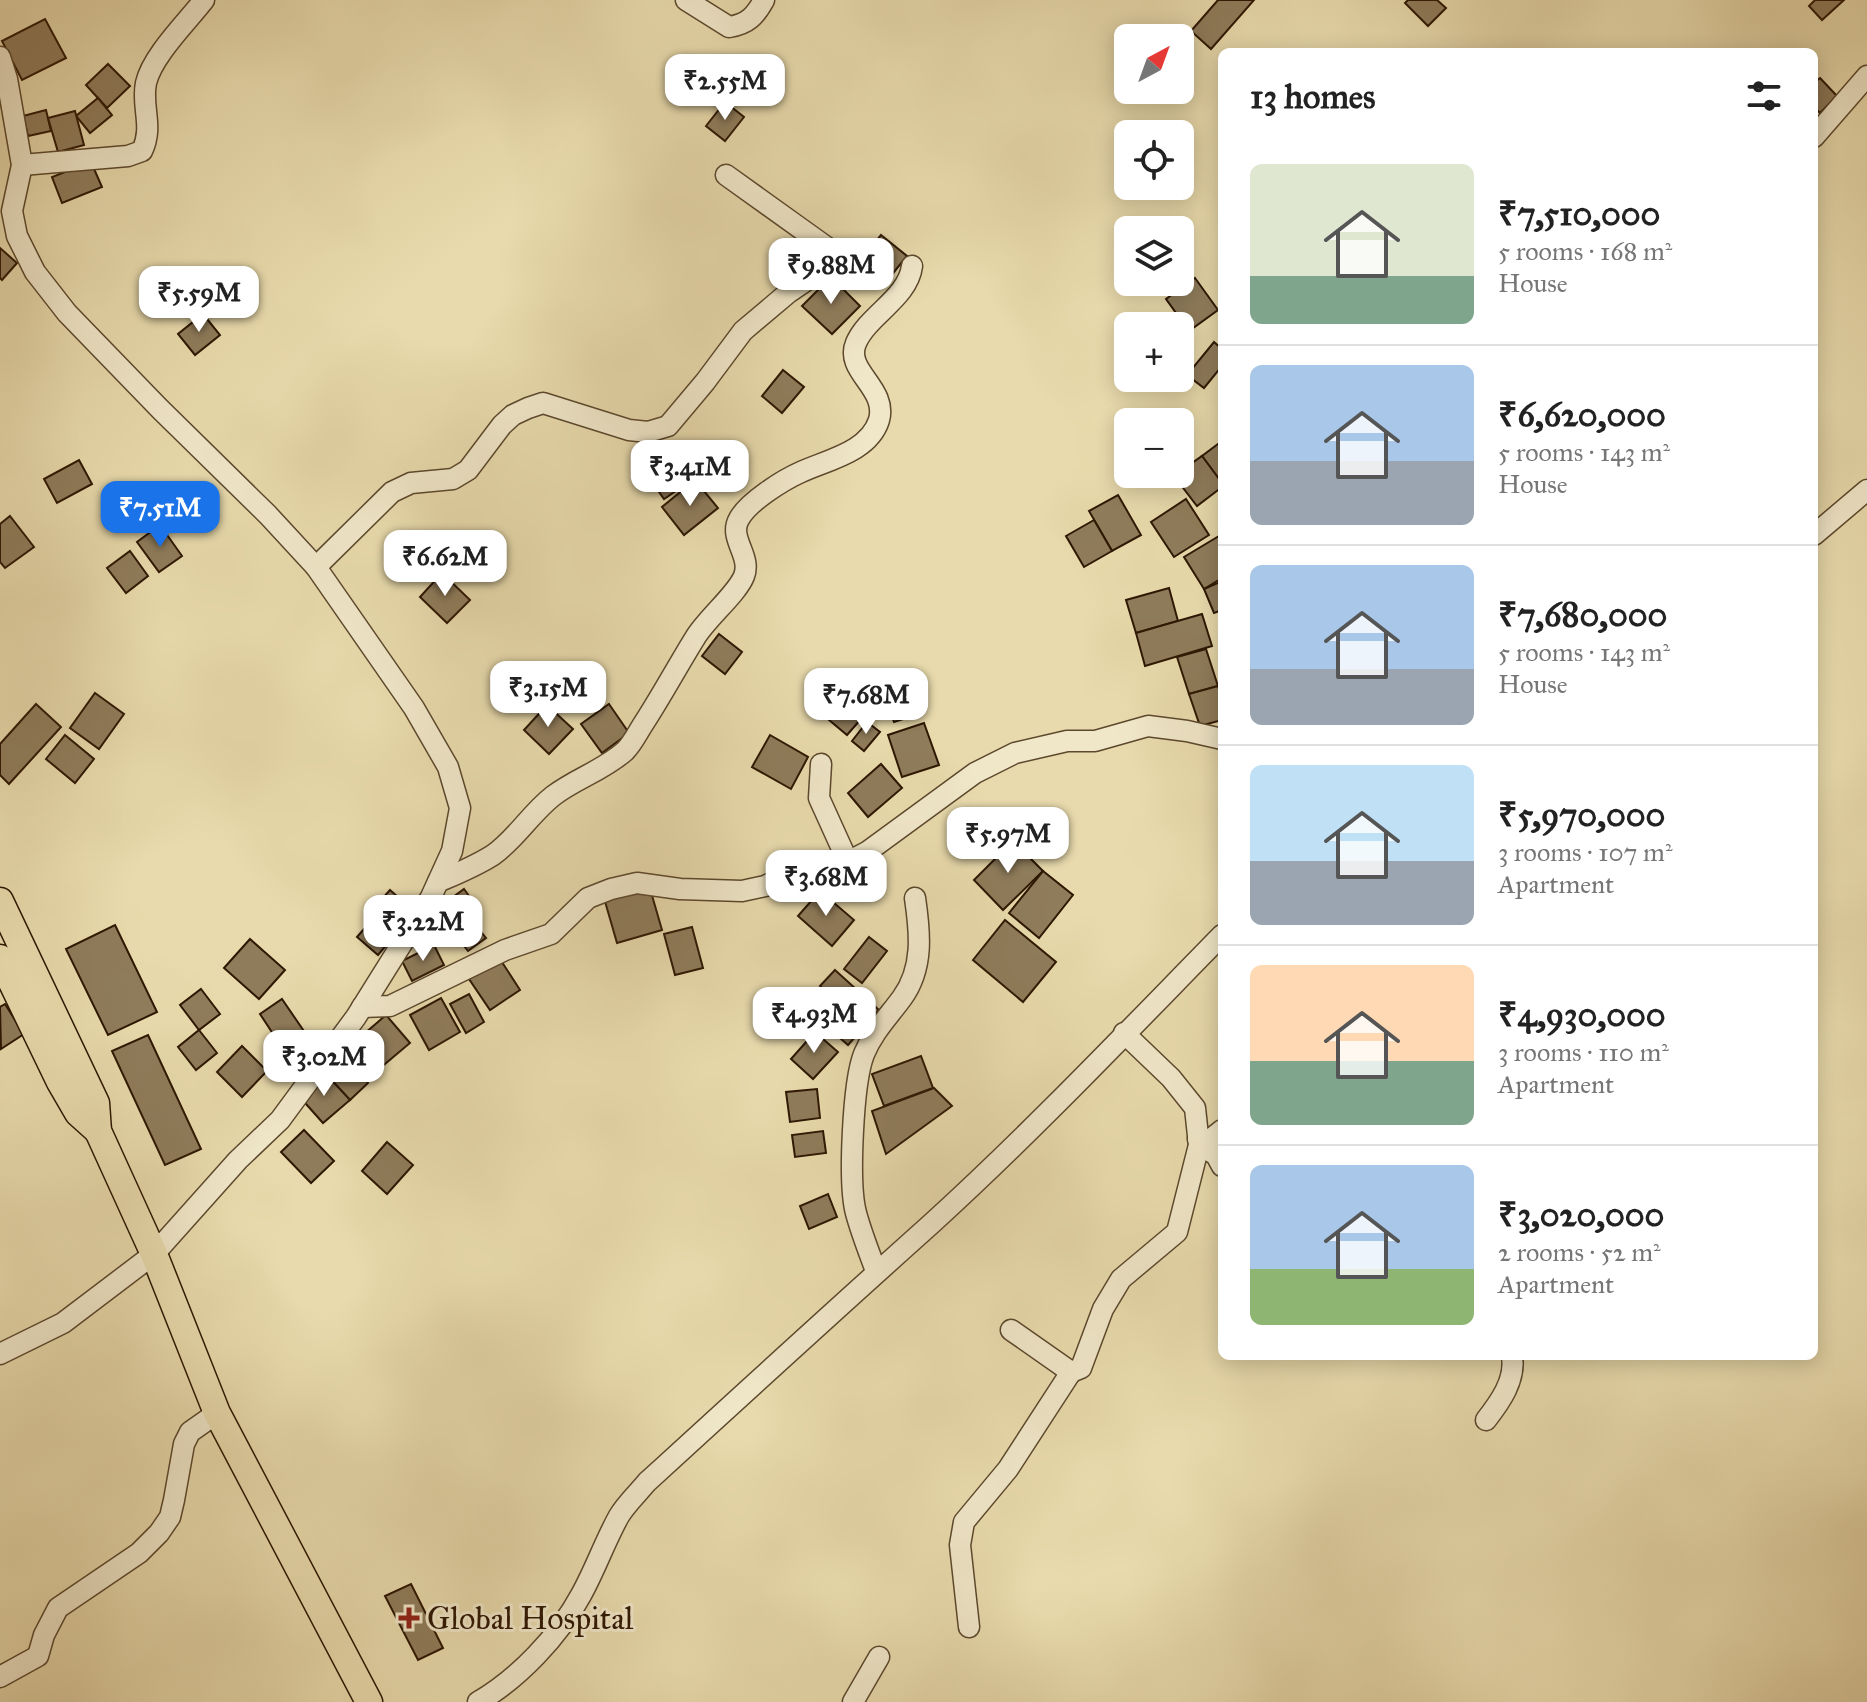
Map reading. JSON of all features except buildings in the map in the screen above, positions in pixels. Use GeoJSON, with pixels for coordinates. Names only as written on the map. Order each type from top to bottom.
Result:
{"type":"FeatureCollection","features":[{"type":"Feature","properties":{"kind":"main road"},"geometry":{"type":"LineString","coordinates":[[0,901],[96,1103],[98,1131],[154,1254],[217,1413],[369,1702]]}},
{"type":"Feature","properties":{"kind":"main road"},"geometry":{"type":"LineString","coordinates":[[0,958],[60,1082],[78,1113],[98,1131]]}},
{"type":"Feature","properties":{"kind":"street"},"geometry":{"type":"LineString","coordinates":[[22,165],[128,156],[142,151],[149,136],[145,87],[150,70],[204,0]]}},
{"type":"Feature","properties":{"kind":"street"},"geometry":{"type":"LineString","coordinates":[[686,0],[729,27],[742,25],[753,18],[764,0]]}},
{"type":"Feature","properties":{"kind":"street"},"geometry":{"type":"LineString","coordinates":[[0,57],[7,79],[22,165],[12,211],[17,236],[35,272],[67,313],[316,567],[414,708],[448,767],[460,808],[452,851],[397,955],[280,1120],[238,1160],[154,1254],[63,1323],[0,1354]]}},
{"type":"Feature","properties":{"kind":"street"},"geometry":{"type":"LineString","coordinates":[[1818,132],[1867,76]]}},
{"type":"Feature","properties":{"kind":"street"},"geometry":{"type":"LineString","coordinates":[[316,567],[392,492],[411,483],[453,479],[468,470],[502,425],[528,408],[543,403],[629,430],[648,432],[668,426],[743,331],[788,293],[810,278],[830,270],[837,262],[832,251],[726,175]]}},
{"type":"Feature","properties":{"kind":"street"},"geometry":{"type":"LineString","coordinates":[[438,882],[494,855],[554,795],[625,750],[664,694],[695,637],[744,578],[746,560],[735,531],[738,520],[760,497],[798,473],[851,451],[871,436],[881,403],[853,355],[856,343],[904,284],[912,266]]}},
{"type":"Feature","properties":{"kind":"street"},"geometry":{"type":"LineString","coordinates":[[1818,532],[1867,490]]}},
{"type":"Feature","properties":{"kind":"street"},"geometry":{"type":"LineString","coordinates":[[362,1007],[390,1006],[505,950],[551,934],[588,898],[611,889],[637,883],[680,889],[742,891],[765,886],[786,876],[838,867],[867,852],[975,773],[1015,753],[1067,741],[1095,741],[1148,726],[1218,738]]}},
{"type":"Feature","properties":{"kind":"street"},"geometry":{"type":"LineString","coordinates":[[821,764],[819,798],[848,862]]}},
{"type":"Feature","properties":{"kind":"street"},"geometry":{"type":"LineString","coordinates":[[876,1271],[855,1210],[852,1148],[858,1077],[864,1054],[882,1021],[904,996],[919,960],[921,941],[915,898]]}},
{"type":"Feature","properties":{"kind":"street"},"geometry":{"type":"LineString","coordinates":[[478,1702],[525,1665],[553,1635],[580,1597],[620,1514],[647,1482],[953,1203],[1218,939]]}},
{"type":"Feature","properties":{"kind":"street"},"geometry":{"type":"LineString","coordinates":[[969,1627],[960,1545],[964,1522],[1008,1469],[1071,1372],[1081,1368],[1103,1309],[1121,1279],[1177,1232],[1198,1142],[1195,1108],[1171,1078],[1124,1033]]}},
{"type":"Feature","properties":{"kind":"street"},"geometry":{"type":"LineString","coordinates":[[1198,1142],[1207,1142],[1218,1133]]}},
{"type":"Feature","properties":{"kind":"street"},"geometry":{"type":"LineString","coordinates":[[1198,1142],[1218,1159]]}},
{"type":"Feature","properties":{"kind":"street"},"geometry":{"type":"LineString","coordinates":[[1011,1330],[1071,1372]]}},
{"type":"Feature","properties":{"kind":"street"},"geometry":{"type":"LineString","coordinates":[[1486,1420],[1504,1394],[1512,1360]]}},
{"type":"Feature","properties":{"kind":"street"},"geometry":{"type":"LineString","coordinates":[[0,1677],[38,1656],[44,1635],[58,1608],[139,1553],[159,1533],[170,1517],[184,1444],[190,1432],[217,1413]]}},
{"type":"Feature","properties":{"kind":"street"},"geometry":{"type":"LineString","coordinates":[[853,1702],[879,1657]]}},
{"type":"Feature","properties":{"kind":"place","name":"Global Hospital"},"geometry":{"type":"Point","coordinates":[409,1618]}}]}
